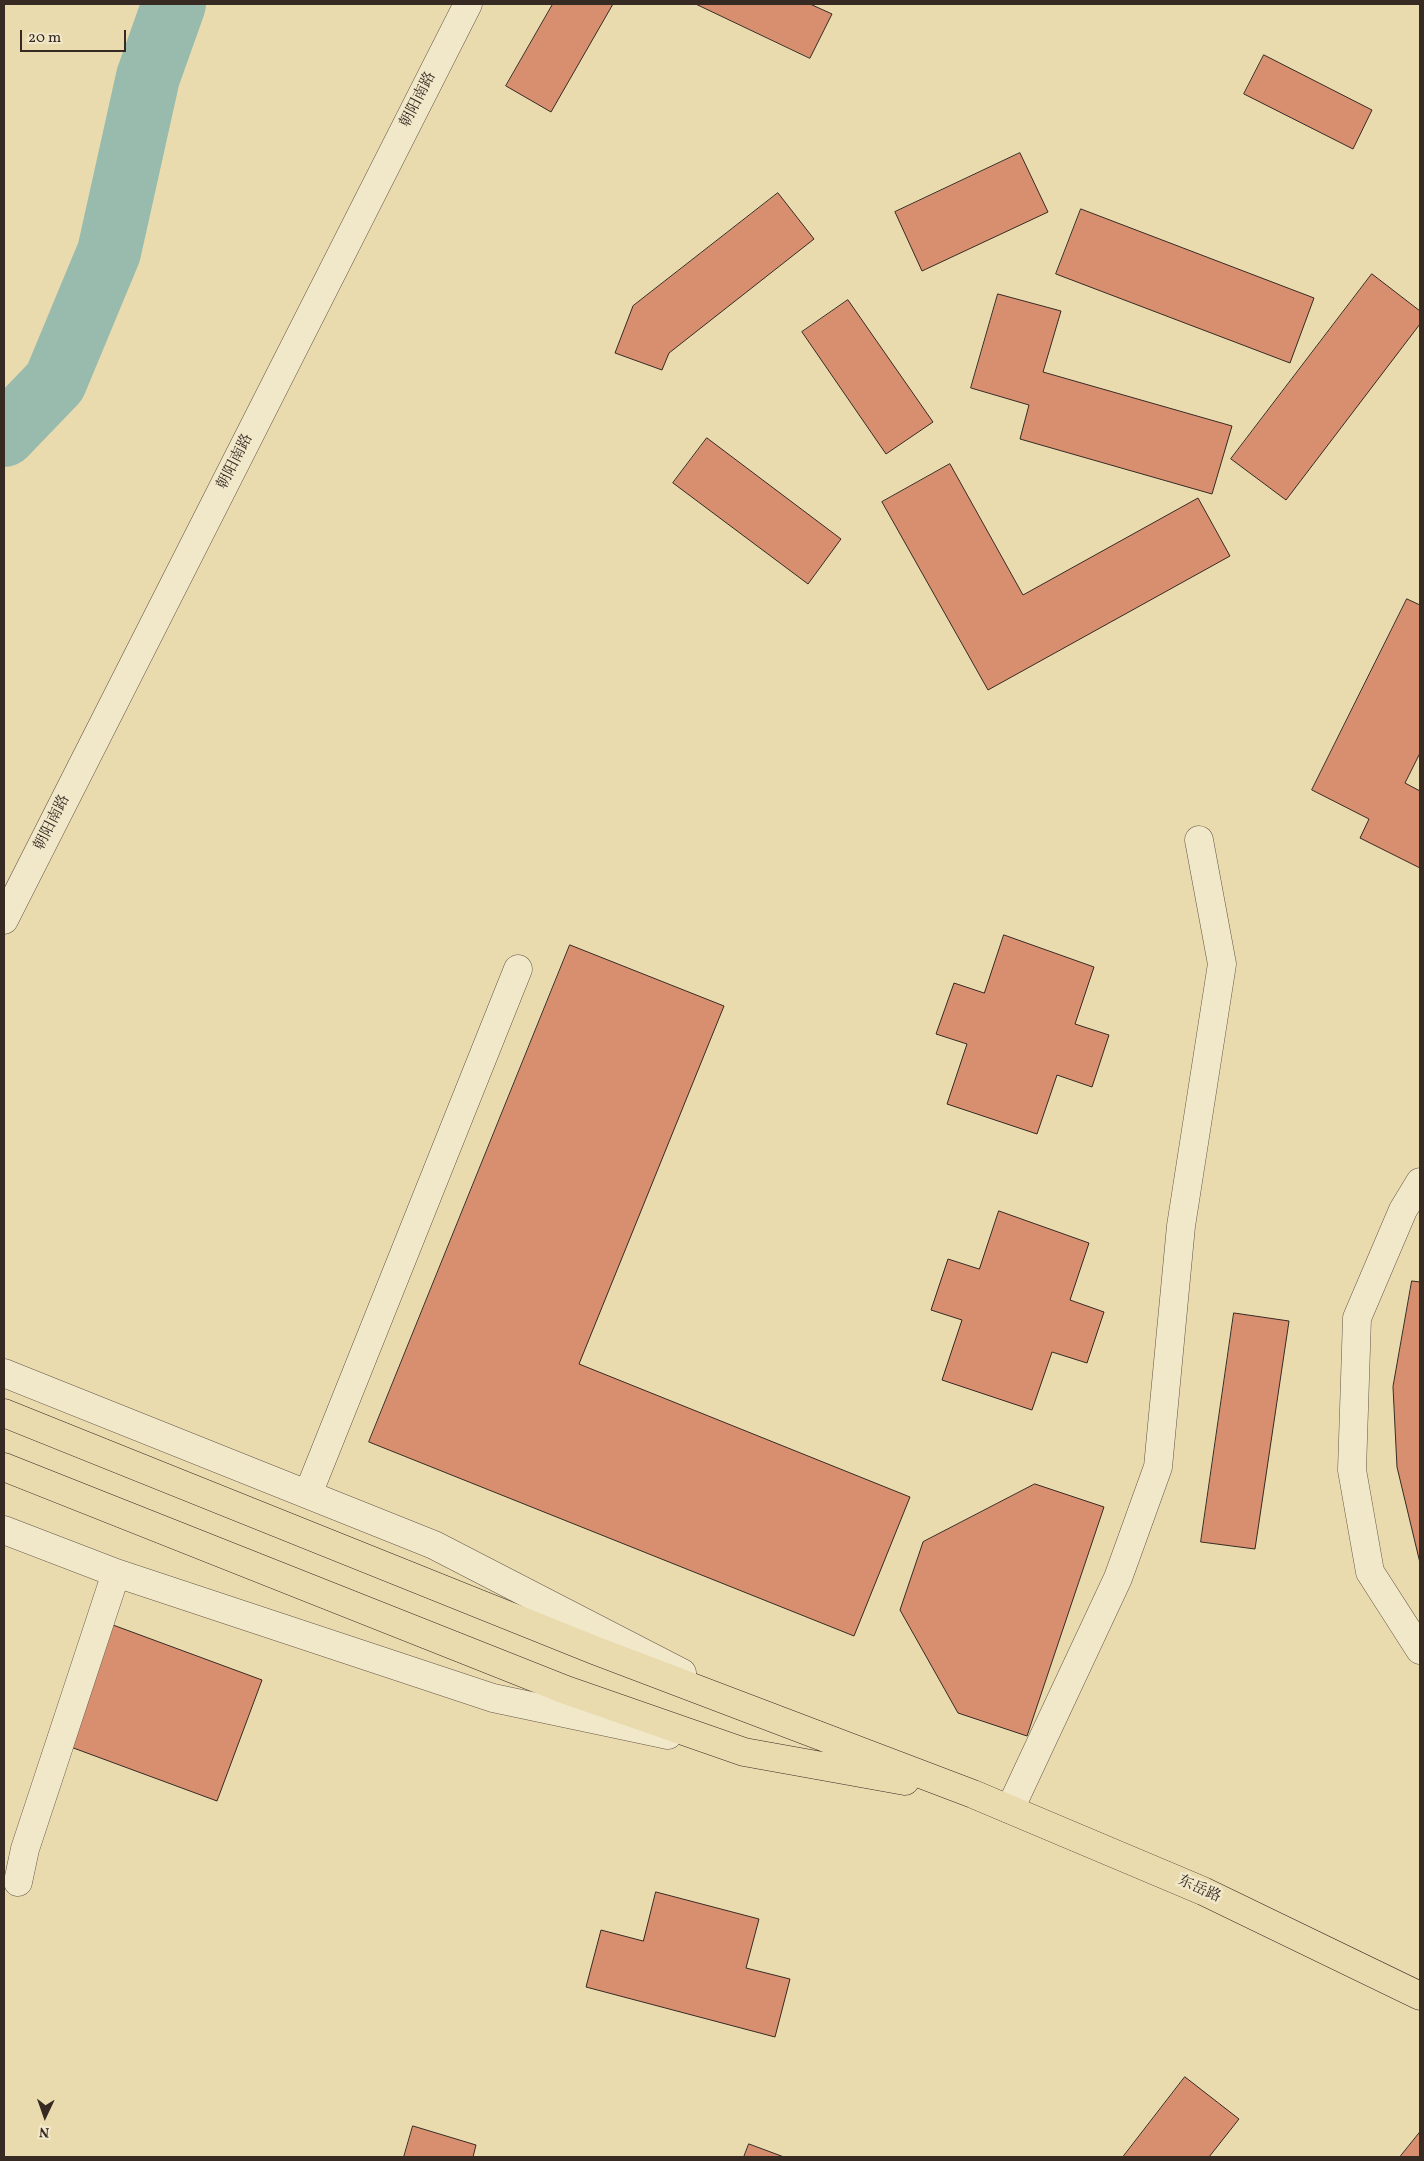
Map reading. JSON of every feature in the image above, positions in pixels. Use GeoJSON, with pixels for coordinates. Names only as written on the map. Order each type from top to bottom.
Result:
{"type":"FeatureCollection","features":[{"type":"Feature","properties":{"kind":"main road"},"geometry":{"type":"LineString","coordinates":[[4,1413],[594,1650],[973,1794]]}},
{"type":"Feature","properties":{"kind":"main road"},"geometry":{"type":"LineString","coordinates":[[4,1467],[566,1690],[744,1752],[973,1794]]}},
{"type":"Feature","properties":{"kind":"main road","name":"东岳路"},"geometry":{"type":"LineString","coordinates":[[973,1794],[1203,1891],[1420,1996]]}},
{"type":"Feature","properties":{"kind":"street","name":"朝阳南路"},"geometry":{"type":"LineString","coordinates":[[4,920],[468,4]]}},
{"type":"Feature","properties":{"kind":"street"},"geometry":{"type":"LineString","coordinates":[[1010,1809],[1118,1578],[1158,1467],[1181,1226],[1222,964],[1199,840]]}},
{"type":"Feature","properties":{"kind":"street"},"geometry":{"type":"LineString","coordinates":[[308,1494],[518,969]]}},
{"type":"Feature","properties":{"kind":"street"},"geometry":{"type":"LineString","coordinates":[[1420,1182],[1402,1210],[1357,1318],[1352,1470],[1370,1572],[1420,1650]]}},
{"type":"Feature","properties":{"kind":"street"},"geometry":{"type":"LineString","coordinates":[[4,1373],[434,1545],[754,1711]]}},
{"type":"Feature","properties":{"kind":"street"},"geometry":{"type":"LineString","coordinates":[[4,1530],[116,1573],[493,1698],[744,1752]]}},
{"type":"Feature","properties":{"kind":"street"},"geometry":{"type":"LineString","coordinates":[[18,1882],[25,1849],[116,1573]]}},
{"type":"Feature","properties":{"kind":"building"},"geometry":{"type":"Polygon","coordinates":[[[553,4],[613,4],[551,112],[506,86],[553,4]]]}},
{"type":"Feature","properties":{"kind":"building"},"geometry":{"type":"Polygon","coordinates":[[[696,4],[810,4],[832,14],[810,58],[696,4]]]}},
{"type":"Feature","properties":{"kind":"building"},"geometry":{"type":"Polygon","coordinates":[[[1264,55],[1372,110],[1353,149],[1244,94],[1264,55]]]}},
{"type":"Feature","properties":{"kind":"building"},"geometry":{"type":"Polygon","coordinates":[[[1020,153],[1048,212],[922,271],[895,212],[1020,153]]]}},
{"type":"Feature","properties":{"kind":"building"},"geometry":{"type":"Polygon","coordinates":[[[778,193],[814,239],[669,353],[662,370],[615,353],[633,306],[778,193]]]}},
{"type":"Feature","properties":{"kind":"building"},"geometry":{"type":"Polygon","coordinates":[[[1081,209],[1314,298],[1290,363],[1056,274],[1081,209]]]}},
{"type":"Feature","properties":{"kind":"building"},"geometry":{"type":"Polygon","coordinates":[[[1372,274],[1420,311],[1420,324],[1286,500],[1231,459],[1372,274]]]}},
{"type":"Feature","properties":{"kind":"building"},"geometry":{"type":"Polygon","coordinates":[[[998,294],[1061,311],[1043,372],[1232,426],[1212,494],[1020,439],[1029,405],[971,388],[998,294]]]}},
{"type":"Feature","properties":{"kind":"building"},"geometry":{"type":"Polygon","coordinates":[[[848,300],[933,422],[886,454],[802,332],[848,300]]]}},
{"type":"Feature","properties":{"kind":"building"},"geometry":{"type":"Polygon","coordinates":[[[707,438],[841,539],[808,584],[673,483],[707,438]]]}},
{"type":"Feature","properties":{"kind":"building"},"geometry":{"type":"Polygon","coordinates":[[[950,464],[1023,595],[1198,498],[1230,556],[988,690],[882,502],[950,464]]]}},
{"type":"Feature","properties":{"kind":"building"},"geometry":{"type":"Polygon","coordinates":[[[1407,599],[1420,605],[1420,753],[1405,783],[1420,791],[1420,868],[1360,838],[1369,819],[1312,790],[1407,599]]]}},
{"type":"Feature","properties":{"kind":"building"},"geometry":{"type":"Polygon","coordinates":[[[1004,935],[1094,967],[1075,1024],[1109,1035],[1092,1087],[1057,1075],[1037,1134],[947,1104],[967,1044],[936,1034],[954,983],[984,993],[1004,935]]]}},
{"type":"Feature","properties":{"kind":"building"},"geometry":{"type":"Polygon","coordinates":[[[570,945],[724,1006],[579,1364],[910,1497],[854,1636],[369,1442],[570,945]]]}},
{"type":"Feature","properties":{"kind":"building"},"geometry":{"type":"Polygon","coordinates":[[[999,1211],[1089,1243],[1070,1300],[1104,1312],[1087,1363],[1052,1352],[1032,1410],[942,1380],[962,1320],[931,1310],[948,1259],[979,1269],[999,1211]]]}},
{"type":"Feature","properties":{"kind":"building"},"geometry":{"type":"Polygon","coordinates":[[[1412,1281],[1420,1282],[1420,1563],[1397,1467],[1393,1387],[1412,1281]]]}},
{"type":"Feature","properties":{"kind":"building"},"geometry":{"type":"Polygon","coordinates":[[[1234,1313],[1289,1321],[1255,1549],[1201,1542],[1234,1313]]]}},
{"type":"Feature","properties":{"kind":"building"},"geometry":{"type":"Polygon","coordinates":[[[1035,1484],[1104,1507],[1027,1736],[958,1713],[900,1610],[923,1542],[1035,1484]]]}},
{"type":"Feature","properties":{"kind":"building"},"geometry":{"type":"Polygon","coordinates":[[[113,1625],[262,1680],[217,1801],[68,1746],[113,1625]]]}},
{"type":"Feature","properties":{"kind":"building"},"geometry":{"type":"Polygon","coordinates":[[[656,1892],[759,1919],[746,1968],[790,1979],[775,2037],[586,1987],[601,1930],[643,1941],[656,1892]]]}},
{"type":"Feature","properties":{"kind":"building"},"geometry":{"type":"Polygon","coordinates":[[[1185,2077],[1239,2119],[1209,2157],[1123,2157],[1185,2077]]]}},
{"type":"Feature","properties":{"kind":"building"},"geometry":{"type":"Polygon","coordinates":[[[413,2126],[476,2145],[473,2157],[404,2157],[413,2126]]]}},
{"type":"Feature","properties":{"kind":"building"},"geometry":{"type":"Polygon","coordinates":[[[1420,2132],[1420,2157],[1400,2157],[1420,2132]]]}},
{"type":"Feature","properties":{"kind":"building"},"geometry":{"type":"Polygon","coordinates":[[[749,2144],[784,2157],[744,2157],[749,2144]]]}},
{"type":"Feature","properties":{"kind":"waterway"},"geometry":{"type":"LineString","coordinates":[[4,435],[55,382],[109,252],[148,77],[174,4]]}}]}
